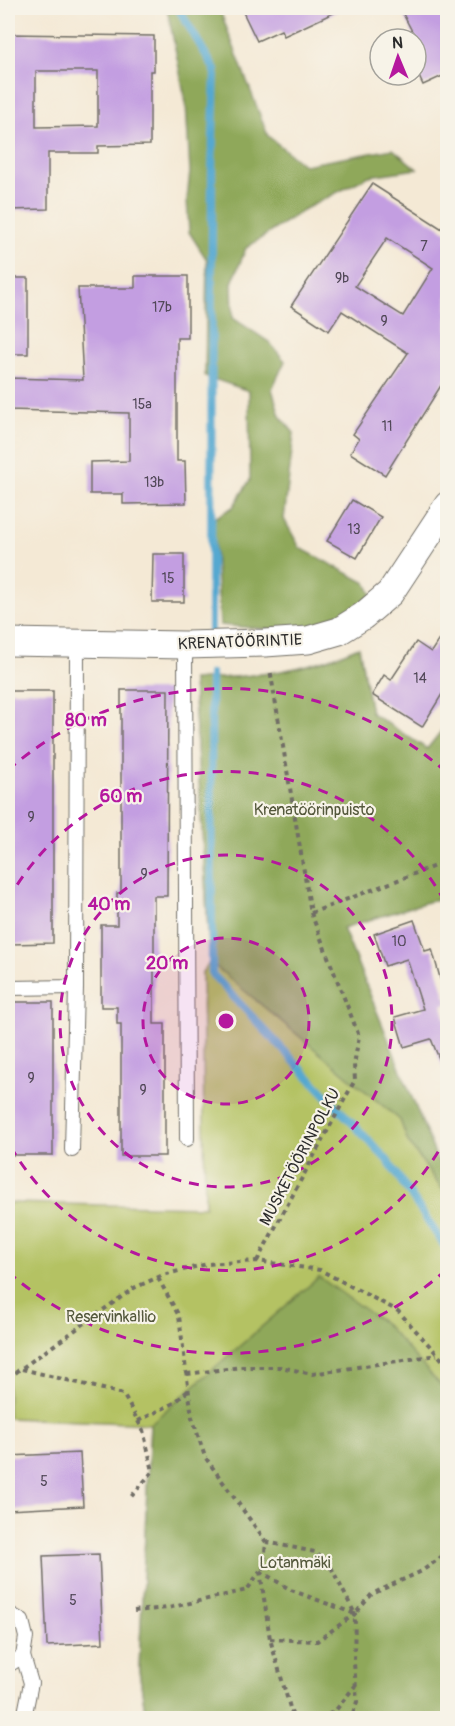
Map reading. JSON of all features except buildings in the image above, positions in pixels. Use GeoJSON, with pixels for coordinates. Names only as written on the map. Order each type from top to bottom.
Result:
{"type":"FeatureCollection","features":[{"type":"Feature","properties":{"kind":"street","name":"KRENATÖÖRINTIE"},"geometry":{"type":"LineString","coordinates":[[8,642],[185,645],[265,643],[308,640],[339,631],[363,616],[390,593],[447,505]]}},
{"type":"Feature","properties":{"kind":"lane"},"geometry":{"type":"LineString","coordinates":[[72,1150],[76,987],[77,644]]}},
{"type":"Feature","properties":{"kind":"lane"},"geometry":{"type":"LineString","coordinates":[[185,645],[187,1139]]}},
{"type":"Feature","properties":{"kind":"lane"},"geometry":{"type":"LineString","coordinates":[[8,988],[76,987]]}},
{"type":"Feature","properties":{"kind":"lane"},"geometry":{"type":"LineString","coordinates":[[8,1613],[22,1621],[25,1628],[26,1647],[23,1656],[30,1683],[24,1719]]}},
{"type":"Feature","properties":{"kind":"lane"},"geometry":{"type":"LineString","coordinates":[[10,1664],[23,1656]]}},
{"type":"Feature","properties":{"kind":"path","name":"MUSKETÖÖRINPOLKU"},"geometry":{"type":"LineString","coordinates":[[257,1261],[351,1089],[355,1080],[354,1065],[359,1036],[311,913],[265,643]]}},
{"type":"Feature","properties":{"kind":"path"},"geometry":{"type":"LineString","coordinates":[[311,913],[447,861]]}},
{"type":"Feature","properties":{"kind":"path"},"geometry":{"type":"LineString","coordinates":[[8,1378],[134,1288],[158,1278],[207,1264],[257,1261],[320,1269],[398,1311],[447,1366]]}},
{"type":"Feature","properties":{"kind":"path"},"geometry":{"type":"LineString","coordinates":[[158,1278],[179,1316],[192,1417],[205,1457],[266,1542],[315,1552],[331,1567],[355,1614],[357,1702],[351,1719]]}},
{"type":"Feature","properties":{"kind":"path"},"geometry":{"type":"LineString","coordinates":[[187,1374],[242,1367],[281,1367],[312,1374],[437,1355]]}},
{"type":"Feature","properties":{"kind":"path"},"geometry":{"type":"LineString","coordinates":[[21,1369],[123,1394],[143,1430],[153,1471],[130,1498]]}},
{"type":"Feature","properties":{"kind":"path"},"geometry":{"type":"LineString","coordinates":[[138,1421],[174,1402],[189,1391]]}},
{"type":"Feature","properties":{"kind":"path"},"geometry":{"type":"LineString","coordinates":[[266,1542],[262,1572],[270,1639],[293,1719]]}},
{"type":"Feature","properties":{"kind":"path"},"geometry":{"type":"LineString","coordinates":[[270,1639],[317,1641],[355,1614],[372,1594],[422,1571],[447,1552]]}},
{"type":"Feature","properties":{"kind":"path"},"geometry":{"type":"LineString","coordinates":[[134,1611],[168,1608],[247,1590],[262,1572]]}},
{"type":"Feature","properties":{"kind":"path"},"geometry":{"type":"LineString","coordinates":[[262,1572],[291,1590],[355,1614]]}},
{"type":"Feature","properties":{"kind":"path"},"geometry":{"type":"LineString","coordinates":[[321,1719],[335,1711],[356,1686]]}},
{"type":"Feature","properties":{"kind":"green space"},"geometry":{"type":"Polygon","coordinates":[[[167,8],[219,8],[268,136],[304,165],[393,149],[417,169],[369,176],[305,209],[246,248],[232,283],[233,318],[269,342],[285,361],[272,389],[280,416],[294,433],[284,519],[300,548],[366,583],[372,595],[341,618],[324,625],[280,630],[220,625],[213,519],[233,507],[250,480],[249,391],[205,376],[207,260],[189,232],[187,199],[190,172],[186,103],[167,8]]]}},
{"type":"Feature","properties":{"kind":"green space","name":"Reservinkallio"},"geometry":{"type":"Polygon","coordinates":[[[359,647],[371,713],[427,749],[447,724],[330,924],[408,1142],[447,1196],[447,1718],[146,1718],[139,1670],[150,1424],[8,1418],[8,1203],[205,1207],[202,972],[210,962],[193,680],[278,672],[318,663],[359,647]]]}},
{"type":"Feature","properties":{"kind":"green space","name":"Krenatöörinpuisto"},"geometry":{"type":"Polygon","coordinates":[[[359,647],[371,713],[427,749],[447,724],[447,896],[343,928],[437,1159],[447,1175],[447,1196],[408,1142],[400,1120],[210,962],[193,680],[278,672],[318,663],[359,647]]]}},
{"type":"Feature","properties":{"kind":"green space","name":"Lotanmäki"},"geometry":{"type":"Polygon","coordinates":[[[319,1277],[385,1324],[447,1392],[447,1718],[146,1718],[139,1670],[150,1424],[319,1277]]]}},
{"type":"Feature","properties":{"kind":"waterway"},"geometry":{"type":"LineString","coordinates":[[178,8],[215,70],[212,171],[211,636]]}},
{"type":"Feature","properties":{"kind":"waterway"},"geometry":{"type":"LineString","coordinates":[[211,674],[212,974],[387,1160],[448,1251]]}}]}
